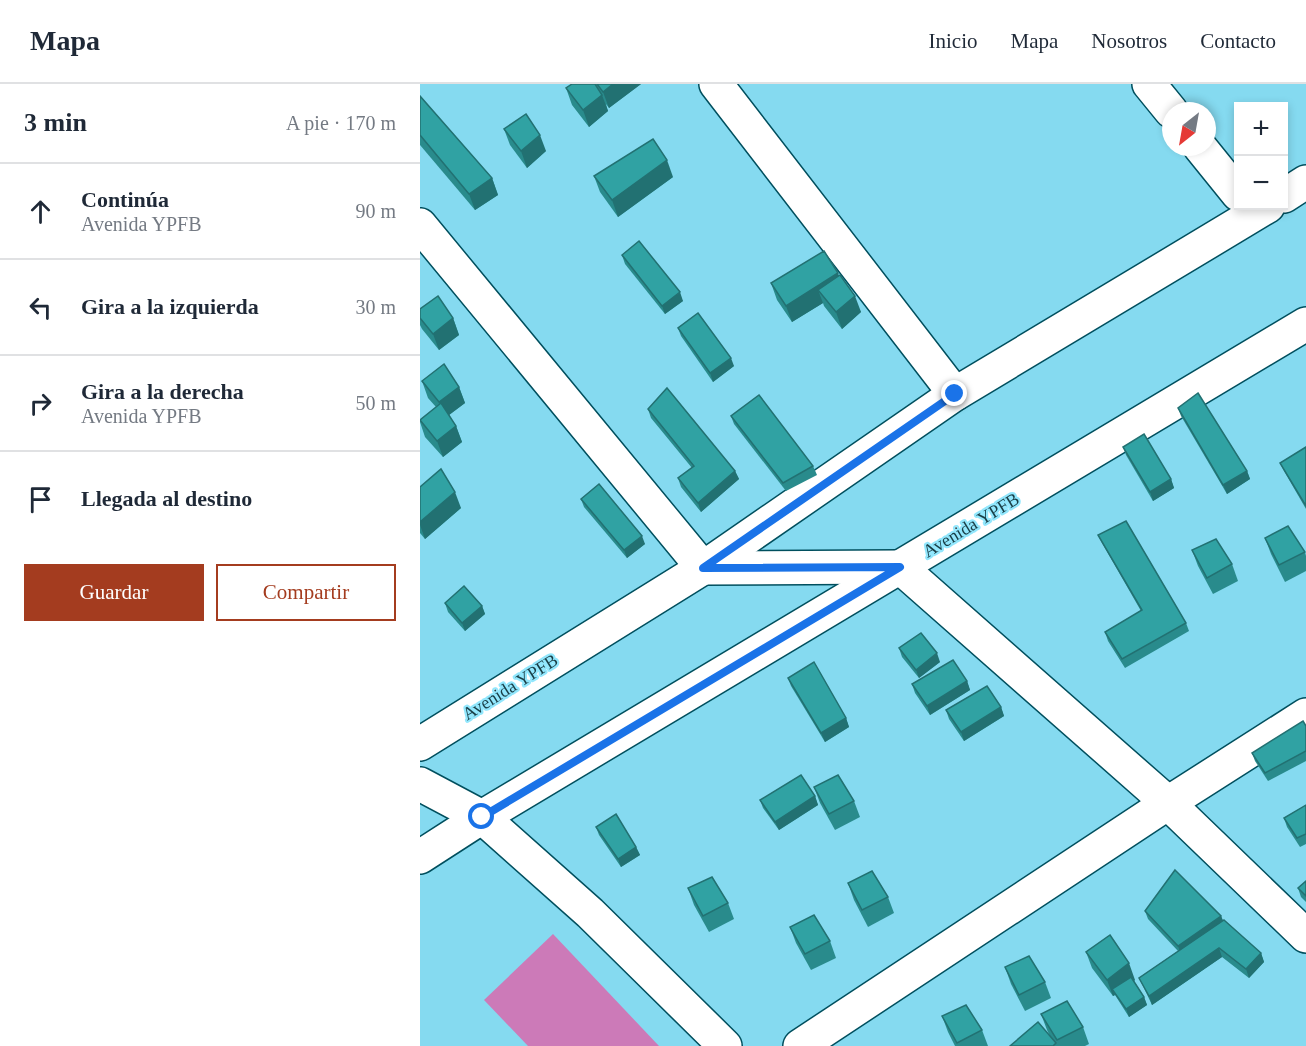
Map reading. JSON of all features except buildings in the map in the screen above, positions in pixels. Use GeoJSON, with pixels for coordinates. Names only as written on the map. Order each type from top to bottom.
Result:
{"type":"FeatureCollection","features":[{"type":"Feature","properties":{"kind":"street"},"geometry":{"type":"LineString","coordinates":[[716,84],[955,394]]}},
{"type":"Feature","properties":{"kind":"street"},"geometry":{"type":"LineString","coordinates":[[1149,84],[1164,102]]}},
{"type":"Feature","properties":{"kind":"street"},"geometry":{"type":"LineString","coordinates":[[1208,156],[1234,185]]}},
{"type":"Feature","properties":{"kind":"street"},"geometry":{"type":"LineString","coordinates":[[1288,193],[1306,182]]}},
{"type":"Feature","properties":{"kind":"street","name":"Avenida YPFB"},"geometry":{"type":"LineString","coordinates":[[420,744],[703,568],[955,394],[1244,210]]}},
{"type":"Feature","properties":{"kind":"street"},"geometry":{"type":"LineString","coordinates":[[420,225],[703,568],[900,567],[1168,803],[1306,936]]}},
{"type":"Feature","properties":{"kind":"street","name":"Avenida YPFB"},"geometry":{"type":"LineString","coordinates":[[420,857],[482,817],[1306,324]]}},
{"type":"Feature","properties":{"kind":"street"},"geometry":{"type":"LineString","coordinates":[[800,1046],[1306,714]]}},
{"type":"Feature","properties":{"kind":"street"},"geometry":{"type":"LineString","coordinates":[[420,784],[482,817],[590,912],[725,1046]]}},
{"type":"Feature","properties":{"kind":"shaded area"},"geometry":{"type":"Polygon","coordinates":[[[553,934],[659,1046],[528,1046],[484,1000],[553,934]]]}},
{"type":"Feature","properties":{"kind":"route"},"geometry":{"type":"LineString","coordinates":[[482,817],[900,567],[703,568],[955,394]]}}]}
